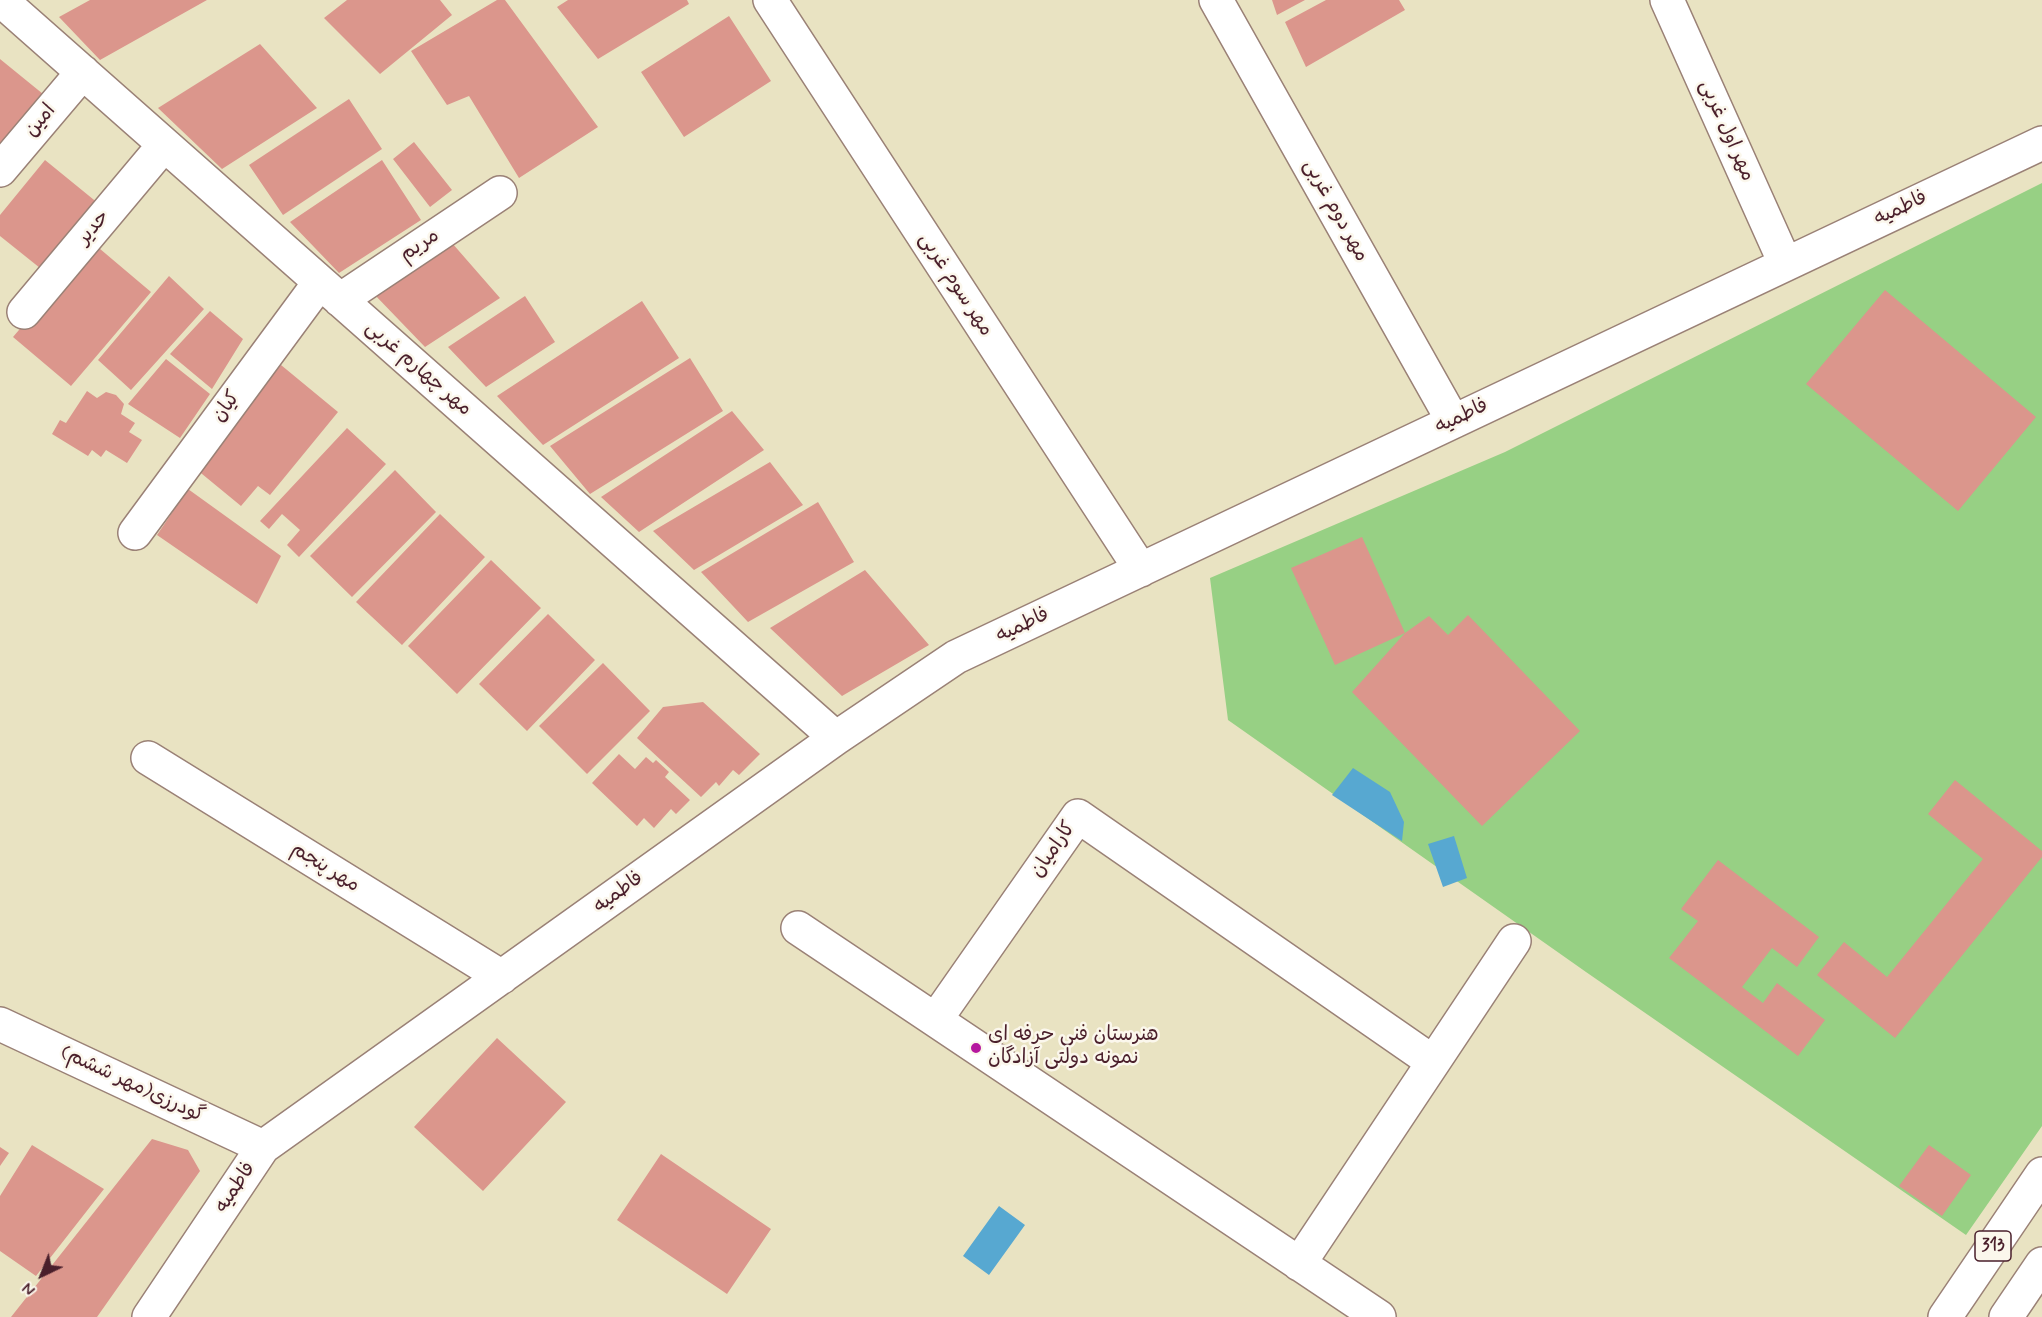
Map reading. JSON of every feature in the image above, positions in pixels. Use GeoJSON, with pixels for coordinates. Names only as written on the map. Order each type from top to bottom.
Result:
{"type":"FeatureCollection","features":[{"type":"Feature","properties":{"kind":"street","name":"مهر سوم غربی"},"geometry":{"type":"LineString","coordinates":[[770,0],[1141,570]]}},
{"type":"Feature","properties":{"kind":"street","name":"مهر دوم غربی"},"geometry":{"type":"LineString","coordinates":[[1216,0],[1453,421]]}},
{"type":"Feature","properties":{"kind":"street","name":"مهر اول غربی"},"geometry":{"type":"LineString","coordinates":[[1667,0],[1785,263]]}},
{"type":"Feature","properties":{"kind":"street","name":"مهر چهارم غربی"},"geometry":{"type":"LineString","coordinates":[[12,3],[83,72],[164,145],[836,738]]}},
{"type":"Feature","properties":{"kind":"street","name":"امین"},"geometry":{"type":"LineString","coordinates":[[0,170],[83,72]]}},
{"type":"Feature","properties":{"kind":"street","name":"فاطمیه"},"geometry":{"type":"LineString","coordinates":[[149,1317],[263,1147],[836,738],[956,657],[2042,143]]}},
{"type":"Feature","properties":{"kind":"street","name":"حدیر"},"geometry":{"type":"LineString","coordinates":[[24,312],[164,145]]}},
{"type":"Feature","properties":{"kind":"street","name":"مریم"},"geometry":{"type":"LineString","coordinates":[[330,291],[500,193]]}},
{"type":"Feature","properties":{"kind":"street","name":"کیان"},"geometry":{"type":"LineString","coordinates":[[135,533],[330,291]]}},
{"type":"Feature","properties":{"kind":"street","name":"مهر پنجم"},"geometry":{"type":"LineString","coordinates":[[148,758],[502,977]]}},
{"type":"Feature","properties":{"kind":"street","name":"کارامیان"},"geometry":{"type":"LineString","coordinates":[[936,1019],[1078,816],[1433,1062]]}},
{"type":"Feature","properties":{"kind":"street"},"geometry":{"type":"LineString","coordinates":[[798,928],[1379,1317]]}},
{"type":"Feature","properties":{"kind":"street"},"geometry":{"type":"LineString","coordinates":[[1299,1264],[1514,940]]}},
{"type":"Feature","properties":{"kind":"street","name":"گودرزی(مهر ششم)"},"geometry":{"type":"LineString","coordinates":[[0,1024],[263,1147]]}},
{"type":"Feature","properties":{"kind":"street","name":"313"},"geometry":{"type":"LineString","coordinates":[[1945,1317],[2042,1174]]}},
{"type":"Feature","properties":{"kind":"street","name":"313"},"geometry":{"type":"LineString","coordinates":[[2006,1317],[2042,1264]]}},
{"type":"Feature","properties":{"kind":"green space"},"geometry":{"type":"Polygon","coordinates":[[[2042,183],[2042,1126],[1966,1235],[1228,720],[1210,578],[1505,452],[2042,183]]]}},
{"type":"Feature","properties":{"kind":"water"},"geometry":{"type":"Polygon","coordinates":[[[1353,768],[1390,792],[1404,822],[1402,841],[1332,795],[1353,768]]]}},
{"type":"Feature","properties":{"kind":"water"},"geometry":{"type":"Polygon","coordinates":[[[1454,836],[1467,878],[1443,887],[1428,844],[1454,836]]]}},
{"type":"Feature","properties":{"kind":"water"},"geometry":{"type":"Polygon","coordinates":[[[999,1206],[1025,1225],[989,1275],[963,1256],[999,1206]]]}},
{"type":"Feature","properties":{"kind":"building"},"geometry":{"type":"Polygon","coordinates":[[[90,0],[207,0],[100,60],[59,17],[90,0]]]}},
{"type":"Feature","properties":{"kind":"building"},"geometry":{"type":"Polygon","coordinates":[[[347,0],[440,0],[452,15],[380,74],[324,18],[347,0]]]}},
{"type":"Feature","properties":{"kind":"building"},"geometry":{"type":"Polygon","coordinates":[[[497,0],[505,0],[598,127],[519,178],[469,96],[447,105],[411,51],[497,0]]]}},
{"type":"Feature","properties":{"kind":"building"},"geometry":{"type":"Polygon","coordinates":[[[568,0],[687,0],[689,4],[598,59],[557,7],[568,0]]]}},
{"type":"Feature","properties":{"kind":"building"},"geometry":{"type":"Polygon","coordinates":[[[1272,0],[1305,0],[1277,15],[1272,0]]]}},
{"type":"Feature","properties":{"kind":"building"},"geometry":{"type":"Polygon","coordinates":[[[1326,0],[1399,0],[1405,10],[1306,67],[1285,22],[1326,0]]]}},
{"type":"Feature","properties":{"kind":"building"},"geometry":{"type":"Polygon","coordinates":[[[729,16],[771,81],[684,137],[641,72],[729,16]]]}},
{"type":"Feature","properties":{"kind":"building"},"geometry":{"type":"Polygon","coordinates":[[[260,44],[317,108],[222,169],[158,108],[260,44]]]}},
{"type":"Feature","properties":{"kind":"building"},"geometry":{"type":"Polygon","coordinates":[[[0,59],[43,94],[0,146],[0,59]]]}},
{"type":"Feature","properties":{"kind":"building"},"geometry":{"type":"Polygon","coordinates":[[[349,99],[382,149],[283,215],[249,165],[349,99]]]}},
{"type":"Feature","properties":{"kind":"building"},"geometry":{"type":"Polygon","coordinates":[[[414,142],[452,190],[430,207],[393,159],[414,142]]]}},
{"type":"Feature","properties":{"kind":"building"},"geometry":{"type":"Polygon","coordinates":[[[45,160],[99,204],[45,272],[0,236],[0,215],[45,160]]]}},
{"type":"Feature","properties":{"kind":"building"},"geometry":{"type":"Polygon","coordinates":[[[382,160],[421,220],[339,273],[290,222],[382,160]]]}},
{"type":"Feature","properties":{"kind":"building"},"geometry":{"type":"Polygon","coordinates":[[[93,243],[151,292],[71,386],[13,337],[93,243]]]}},
{"type":"Feature","properties":{"kind":"building"},"geometry":{"type":"Polygon","coordinates":[[[452,243],[500,298],[425,347],[373,293],[452,243]]]}},
{"type":"Feature","properties":{"kind":"building"},"geometry":{"type":"Polygon","coordinates":[[[169,276],[204,309],[131,390],[98,360],[169,276]]]}},
{"type":"Feature","properties":{"kind":"building"},"geometry":{"type":"Polygon","coordinates":[[[1885,290],[2036,417],[1958,511],[1806,384],[1885,290]]]}},
{"type":"Feature","properties":{"kind":"building"},"geometry":{"type":"Polygon","coordinates":[[[525,296],[555,342],[486,387],[448,347],[525,296]]]}},
{"type":"Feature","properties":{"kind":"building"},"geometry":{"type":"Polygon","coordinates":[[[642,301],[679,358],[543,445],[497,396],[642,301]]]}},
{"type":"Feature","properties":{"kind":"building"},"geometry":{"type":"Polygon","coordinates":[[[210,311],[243,339],[212,389],[170,354],[210,311]]]}},
{"type":"Feature","properties":{"kind":"building"},"geometry":{"type":"Polygon","coordinates":[[[690,358],[723,411],[590,494],[550,446],[690,358]]]}},
{"type":"Feature","properties":{"kind":"building"},"geometry":{"type":"Polygon","coordinates":[[[166,359],[210,394],[180,438],[128,404],[166,359]]]}},
{"type":"Feature","properties":{"kind":"building"},"geometry":{"type":"Polygon","coordinates":[[[281,365],[338,412],[270,495],[258,486],[241,506],[196,469],[281,365]]]}},
{"type":"Feature","properties":{"kind":"building"},"geometry":{"type":"Polygon","coordinates":[[[87,391],[97,398],[106,392],[116,395],[124,404],[121,414],[135,423],[129,432],[142,440],[127,463],[106,450],[101,457],[92,450],[88,456],[52,434],[60,420],[66,423],[87,391]]]}},
{"type":"Feature","properties":{"kind":"building"},"geometry":{"type":"Polygon","coordinates":[[[732,411],[764,450],[639,532],[601,497],[732,411]]]}},
{"type":"Feature","properties":{"kind":"building"},"geometry":{"type":"Polygon","coordinates":[[[347,428],[386,464],[299,557],[287,545],[300,530],[282,514],[269,529],[260,521],[347,428]]]}},
{"type":"Feature","properties":{"kind":"building"},"geometry":{"type":"Polygon","coordinates":[[[770,462],[803,505],[694,570],[653,531],[770,462]]]}},
{"type":"Feature","properties":{"kind":"building"},"geometry":{"type":"Polygon","coordinates":[[[395,470],[436,512],[352,597],[310,556],[395,470]]]}},
{"type":"Feature","properties":{"kind":"building"},"geometry":{"type":"Polygon","coordinates":[[[188,489],[281,556],[257,604],[157,535],[188,489]]]}},
{"type":"Feature","properties":{"kind":"building"},"geometry":{"type":"Polygon","coordinates":[[[818,502],[854,562],[748,622],[701,572],[818,502]]]}},
{"type":"Feature","properties":{"kind":"building"},"geometry":{"type":"Polygon","coordinates":[[[440,514],[485,557],[402,645],[356,602],[440,514]]]}},
{"type":"Feature","properties":{"kind":"building"},"geometry":{"type":"Polygon","coordinates":[[[1362,537],[1405,633],[1335,665],[1291,568],[1362,537]]]}},
{"type":"Feature","properties":{"kind":"building"},"geometry":{"type":"Polygon","coordinates":[[[491,560],[541,608],[457,694],[408,646],[491,560]]]}},
{"type":"Feature","properties":{"kind":"building"},"geometry":{"type":"Polygon","coordinates":[[[865,570],[929,645],[842,696],[770,628],[865,570]]]}},
{"type":"Feature","properties":{"kind":"building"},"geometry":{"type":"Polygon","coordinates":[[[548,614],[595,660],[527,731],[479,684],[548,614]]]}},
{"type":"Feature","properties":{"kind":"building"},"geometry":{"type":"Polygon","coordinates":[[[1468,615],[1580,731],[1482,826],[1352,692],[1405,633],[1429,616],[1448,635],[1468,615]]]}},
{"type":"Feature","properties":{"kind":"building"},"geometry":{"type":"Polygon","coordinates":[[[603,663],[650,711],[587,774],[539,726],[603,663]]]}},
{"type":"Feature","properties":{"kind":"building"},"geometry":{"type":"Polygon","coordinates":[[[703,702],[760,754],[739,775],[733,770],[719,786],[716,782],[701,797],[637,738],[663,707],[703,702]]]}},
{"type":"Feature","properties":{"kind":"building"},"geometry":{"type":"Polygon","coordinates":[[[619,754],[635,769],[646,757],[653,763],[656,760],[669,772],[665,777],[690,800],[676,814],[671,809],[654,828],[644,818],[637,826],[592,783],[619,754]]]}},
{"type":"Feature","properties":{"kind":"building"},"geometry":{"type":"Polygon","coordinates":[[[1955,780],[2042,851],[2042,857],[1895,1038],[1817,975],[1844,942],[1887,977],[1983,859],[1928,814],[1955,780]]]}},
{"type":"Feature","properties":{"kind":"building"},"geometry":{"type":"Polygon","coordinates":[[[1718,860],[1819,937],[1797,967],[1772,948],[1742,987],[1763,1003],[1777,983],[1825,1020],[1798,1056],[1669,958],[1698,921],[1681,909],[1718,860]]]}},
{"type":"Feature","properties":{"kind":"building"},"geometry":{"type":"Polygon","coordinates":[[[497,1038],[566,1102],[483,1191],[414,1127],[497,1038]]]}},
{"type":"Feature","properties":{"kind":"building"},"geometry":{"type":"Polygon","coordinates":[[[152,1139],[188,1150],[200,1171],[97,1317],[11,1317],[152,1139]]]}},
{"type":"Feature","properties":{"kind":"building"},"geometry":{"type":"Polygon","coordinates":[[[32,1145],[104,1189],[36,1276],[0,1251],[0,1196],[32,1145]]]}},
{"type":"Feature","properties":{"kind":"building"},"geometry":{"type":"Polygon","coordinates":[[[1929,1145],[1971,1175],[1942,1216],[1899,1186],[1929,1145]]]}},
{"type":"Feature","properties":{"kind":"building"},"geometry":{"type":"Polygon","coordinates":[[[0,1147],[9,1153],[0,1166],[0,1147]]]}},
{"type":"Feature","properties":{"kind":"building"},"geometry":{"type":"Polygon","coordinates":[[[661,1154],[771,1229],[727,1294],[617,1220],[661,1154]]]}},
{"type":"Feature","properties":{"kind":"place","name":"هنرستان فنی حرفه ای نمونه دولتی آزادگان"},"geometry":{"type":"Point","coordinates":[976,1048]}}]}
